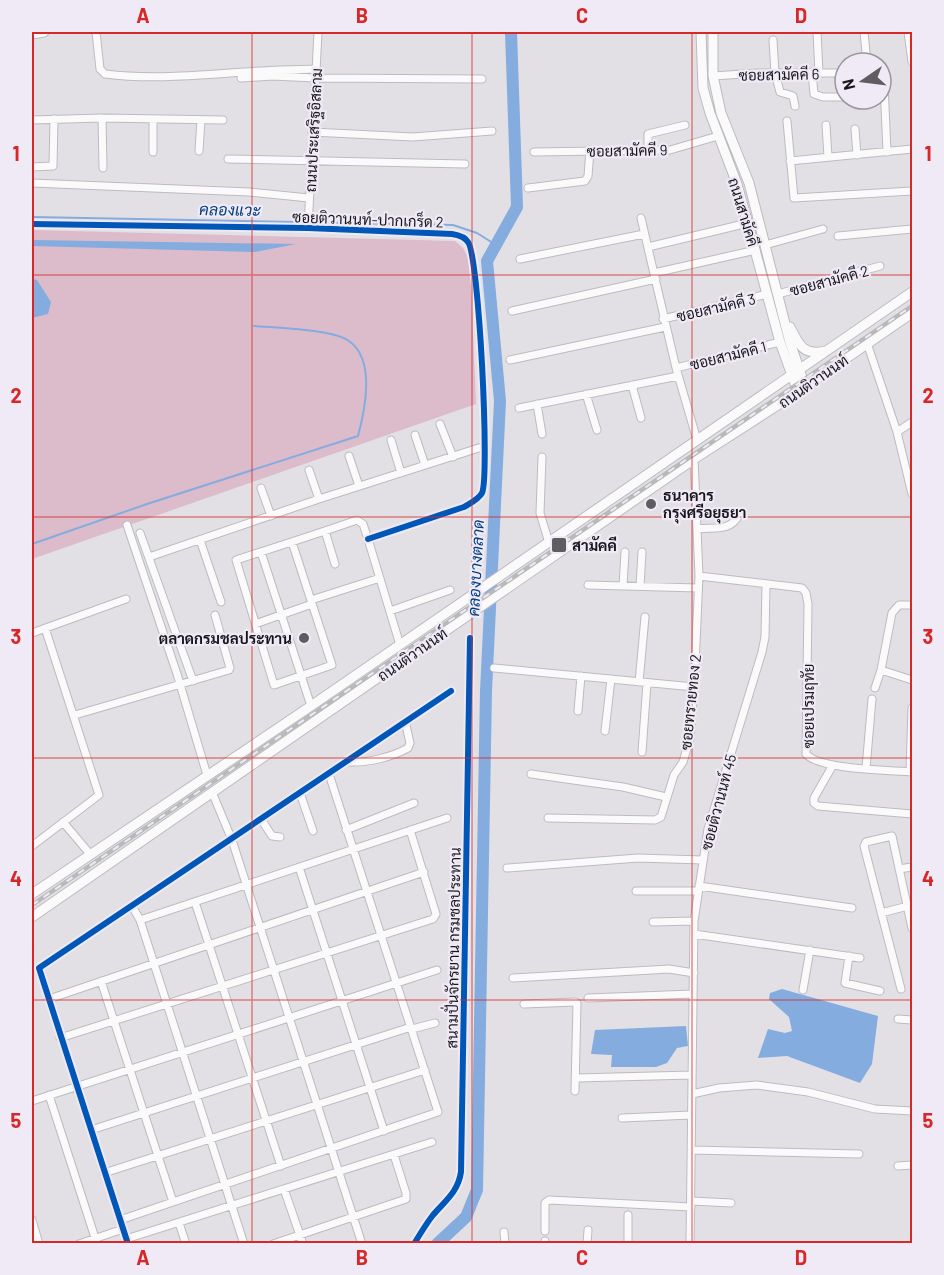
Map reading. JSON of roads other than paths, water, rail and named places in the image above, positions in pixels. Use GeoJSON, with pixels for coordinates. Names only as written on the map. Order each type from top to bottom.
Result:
{"type":"FeatureCollection","features":[{"type":"Feature","properties":{"kind":"main road"},"geometry":{"type":"LineString","coordinates":[[32,34],[44,32]]}},
{"type":"Feature","properties":{"kind":"main road","name":"ถนนสามัคคี"},"geometry":{"type":"LineString","coordinates":[[701,32],[704,88],[718,136],[737,184],[756,250],[782,312],[790,358],[801,390]]}},
{"type":"Feature","properties":{"kind":"main road","name":"ถนนสามัคคี"},"geometry":{"type":"LineString","coordinates":[[713,32],[713,76],[722,113],[749,183],[765,245],[780,342],[790,358]]}},
{"type":"Feature","properties":{"kind":"main road","name":"ถนนติวานนท์"},"geometry":{"type":"LineString","coordinates":[[32,894],[311,706],[912,292]]}},
{"type":"Feature","properties":{"kind":"main road"},"geometry":{"type":"LineString","coordinates":[[782,312],[803,349],[816,353],[830,350]]}},
{"type":"Feature","properties":{"kind":"main road","name":"ถนนติวานนท์"},"geometry":{"type":"LineString","coordinates":[[32,917],[694,459],[801,390],[912,313]]}},
{"type":"Feature","properties":{"kind":"main road"},"geometry":{"type":"LineString","coordinates":[[207,775],[213,792]]}},
{"type":"Feature","properties":{"kind":"street"},"geometry":{"type":"LineString","coordinates":[[96,32],[100,69],[105,74],[130,77],[198,76],[247,71],[316,69]]}},
{"type":"Feature","properties":{"kind":"street","name":"ถนนประเสริฐอิสลาม"},"geometry":{"type":"LineString","coordinates":[[308,224],[318,32]]}},
{"type":"Feature","properties":{"kind":"street"},"geometry":{"type":"LineString","coordinates":[[817,32],[814,94],[833,97]]}},
{"type":"Feature","properties":{"kind":"street"},"geometry":{"type":"LineString","coordinates":[[864,32],[866,51]]}},
{"type":"Feature","properties":{"kind":"street"},"geometry":{"type":"LineString","coordinates":[[908,32],[912,62]]}},
{"type":"Feature","properties":{"kind":"street"},"geometry":{"type":"LineString","coordinates":[[772,40],[775,73],[780,92],[793,96],[795,106]]}},
{"type":"Feature","properties":{"kind":"street","name":"ซอยสามัคคี 6"},"geometry":{"type":"LineString","coordinates":[[713,76],[833,73]]}},
{"type":"Feature","properties":{"kind":"street"},"geometry":{"type":"LineString","coordinates":[[241,78],[272,76],[482,79]]}},
{"type":"Feature","properties":{"kind":"street"},"geometry":{"type":"LineString","coordinates":[[885,111],[887,152]]}},
{"type":"Feature","properties":{"kind":"street"},"geometry":{"type":"LineString","coordinates":[[102,117],[102,168]]}},
{"type":"Feature","properties":{"kind":"street"},"geometry":{"type":"LineString","coordinates":[[32,120],[102,117],[223,120]]}},
{"type":"Feature","properties":{"kind":"street"},"geometry":{"type":"LineString","coordinates":[[32,167],[53,166],[54,119]]}},
{"type":"Feature","properties":{"kind":"street"},"geometry":{"type":"LineString","coordinates":[[153,119],[153,152]]}},
{"type":"Feature","properties":{"kind":"street"},"geometry":{"type":"LineString","coordinates":[[199,151],[201,120]]}},
{"type":"Feature","properties":{"kind":"street"},"geometry":{"type":"LineString","coordinates":[[787,121],[793,194],[797,200],[912,191]]}},
{"type":"Feature","properties":{"kind":"street"},"geometry":{"type":"LineString","coordinates":[[648,151],[648,134],[685,125]]}},
{"type":"Feature","properties":{"kind":"street"},"geometry":{"type":"LineString","coordinates":[[826,125],[828,157]]}},
{"type":"Feature","properties":{"kind":"street"},"geometry":{"type":"LineString","coordinates":[[855,129],[857,155]]}},
{"type":"Feature","properties":{"kind":"street"},"geometry":{"type":"LineString","coordinates":[[312,132],[413,137],[492,131]]}},
{"type":"Feature","properties":{"kind":"street","name":"ซอยสามัคคี 9"},"geometry":{"type":"LineString","coordinates":[[534,152],[670,150],[718,136]]}},
{"type":"Feature","properties":{"kind":"street"},"geometry":{"type":"LineString","coordinates":[[790,161],[912,149]]}},
{"type":"Feature","properties":{"kind":"street"},"geometry":{"type":"LineString","coordinates":[[528,188],[585,181],[588,176],[590,150]]}},
{"type":"Feature","properties":{"kind":"street"},"geometry":{"type":"LineString","coordinates":[[228,159],[465,164]]}},
{"type":"Feature","properties":{"kind":"street"},"geometry":{"type":"LineString","coordinates":[[32,183],[249,192],[309,198]]}},
{"type":"Feature","properties":{"kind":"street"},"geometry":{"type":"LineString","coordinates":[[641,218],[665,327],[697,440]]}},
{"type":"Feature","properties":{"kind":"street"},"geometry":{"type":"LineString","coordinates":[[648,248],[748,223]]}},
{"type":"Feature","properties":{"kind":"street","name":"ซอยติวานนท์-ปากเกร็ด 2"},"geometry":{"type":"LineString","coordinates":[[32,224],[308,224],[452,234],[468,242],[475,271],[485,446],[483,491],[478,499],[464,507],[368,539]]}},
{"type":"Feature","properties":{"kind":"street"},"geometry":{"type":"LineString","coordinates":[[765,245],[823,229]]}},
{"type":"Feature","properties":{"kind":"street"},"geometry":{"type":"LineString","coordinates":[[838,236],[912,229]]}},
{"type":"Feature","properties":{"kind":"street"},"geometry":{"type":"LineString","coordinates":[[520,259],[644,234]]}},
{"type":"Feature","properties":{"kind":"street"},"geometry":{"type":"LineString","coordinates":[[512,311],[756,250]]}},
{"type":"Feature","properties":{"kind":"street","name":"ซอยสามัคคี 2"},"geometry":{"type":"LineString","coordinates":[[773,294],[880,266]]}},
{"type":"Feature","properties":{"kind":"street","name":"ซอยสามัคคี 3"},"geometry":{"type":"LineString","coordinates":[[663,319],[773,294]]}},
{"type":"Feature","properties":{"kind":"street"},"geometry":{"type":"LineString","coordinates":[[510,360],[665,327]]}},
{"type":"Feature","properties":{"kind":"street","name":"ซอยสามัคคี 1"},"geometry":{"type":"LineString","coordinates":[[519,408],[632,385],[780,342]]}},
{"type":"Feature","properties":{"kind":"street"},"geometry":{"type":"LineString","coordinates":[[867,343],[897,432],[912,494]]}},
{"type":"Feature","properties":{"kind":"street"},"geometry":{"type":"LineString","coordinates":[[632,385],[641,418]]}},
{"type":"Feature","properties":{"kind":"street"},"geometry":{"type":"LineString","coordinates":[[586,394],[597,430]]}},
{"type":"Feature","properties":{"kind":"street"},"geometry":{"type":"LineString","coordinates":[[537,404],[542,434]]}},
{"type":"Feature","properties":{"kind":"street"},"geometry":{"type":"LineString","coordinates":[[897,432],[912,422]]}},
{"type":"Feature","properties":{"kind":"street"},"geometry":{"type":"LineString","coordinates":[[440,423],[453,457]]}},
{"type":"Feature","properties":{"kind":"street"},"geometry":{"type":"LineString","coordinates":[[415,435],[425,465]]}},
{"type":"Feature","properties":{"kind":"street"},"geometry":{"type":"LineString","coordinates":[[392,440],[401,473]]}},
{"type":"Feature","properties":{"kind":"street"},"geometry":{"type":"LineString","coordinates":[[149,557],[485,446]]}},
{"type":"Feature","properties":{"kind":"street"},"geometry":{"type":"LineString","coordinates":[[349,456],[360,486]]}},
{"type":"Feature","properties":{"kind":"street"},"geometry":{"type":"LineString","coordinates":[[542,458],[540,513],[549,543]]}},
{"type":"Feature","properties":{"kind":"street"},"geometry":{"type":"LineString","coordinates":[[694,459],[699,576],[766,585]]}},
{"type":"Feature","properties":{"kind":"street"},"geometry":{"type":"LineString","coordinates":[[309,470],[319,499]]}},
{"type":"Feature","properties":{"kind":"street"},"geometry":{"type":"LineString","coordinates":[[261,488],[271,516]]}},
{"type":"Feature","properties":{"kind":"street"},"geometry":{"type":"LineString","coordinates":[[698,529],[728,527],[735,523],[740,513]]}},
{"type":"Feature","properties":{"kind":"street"},"geometry":{"type":"LineString","coordinates":[[292,542],[332,665],[274,684],[236,560],[357,520],[363,524],[400,645]]}},
{"type":"Feature","properties":{"kind":"street"},"geometry":{"type":"LineString","coordinates":[[127,525],[180,684],[207,775]]}},
{"type":"Feature","properties":{"kind":"street"},"geometry":{"type":"LineString","coordinates":[[325,531],[335,564]]}},
{"type":"Feature","properties":{"kind":"street"},"geometry":{"type":"LineString","coordinates":[[140,533],[193,681]]}},
{"type":"Feature","properties":{"kind":"street"},"geometry":{"type":"LineString","coordinates":[[200,540],[221,602]]}},
{"type":"Feature","properties":{"kind":"street"},"geometry":{"type":"LineString","coordinates":[[261,552],[311,706]]}},
{"type":"Feature","properties":{"kind":"street"},"geometry":{"type":"LineString","coordinates":[[623,586],[625,552]]}},
{"type":"Feature","properties":{"kind":"street"},"geometry":{"type":"LineString","coordinates":[[640,586],[642,552]]}},
{"type":"Feature","properties":{"kind":"street","name":"ซอยทรายทอง 2"},"geometry":{"type":"LineString","coordinates":[[549,818],[655,820],[661,816],[674,775],[683,762],[690,738],[699,576]]}},
{"type":"Feature","properties":{"kind":"street"},"geometry":{"type":"LineString","coordinates":[[255,624],[380,578]]}},
{"type":"Feature","properties":{"kind":"street"},"geometry":{"type":"LineString","coordinates":[[588,585],[698,588]]}},
{"type":"Feature","properties":{"kind":"street","name":"ซอยเปรมฤทัย"},"geometry":{"type":"LineString","coordinates":[[766,585],[802,588],[806,593],[808,691],[805,749],[810,758],[833,765],[911,772]]}},
{"type":"Feature","properties":{"kind":"street","name":"ซอยติวานนท์ 45"},"geometry":{"type":"LineString","coordinates":[[690,1244],[693,1150],[694,921],[708,829],[765,638],[766,585]]}},
{"type":"Feature","properties":{"kind":"street"},"geometry":{"type":"LineString","coordinates":[[390,611],[450,590]]}},
{"type":"Feature","properties":{"kind":"street"},"geometry":{"type":"LineString","coordinates":[[32,633],[126,599]]}},
{"type":"Feature","properties":{"kind":"street"},"geometry":{"type":"LineString","coordinates":[[876,688],[891,613],[899,605],[912,605]]}},
{"type":"Feature","properties":{"kind":"street"},"geometry":{"type":"LineString","coordinates":[[75,715],[226,671],[230,668],[215,615]]}},
{"type":"Feature","properties":{"kind":"street"},"geometry":{"type":"LineString","coordinates":[[639,682],[645,616]]}},
{"type":"Feature","properties":{"kind":"street"},"geometry":{"type":"LineString","coordinates":[[32,846],[99,795],[45,628]]}},
{"type":"Feature","properties":{"kind":"street"},"geometry":{"type":"LineString","coordinates":[[494,668],[694,687]]}},
{"type":"Feature","properties":{"kind":"street"},"geometry":{"type":"LineString","coordinates":[[881,670],[912,681]]}},
{"type":"Feature","properties":{"kind":"street"},"geometry":{"type":"LineString","coordinates":[[578,711],[581,676]]}},
{"type":"Feature","properties":{"kind":"street"},"geometry":{"type":"LineString","coordinates":[[605,731],[611,679]]}},
{"type":"Feature","properties":{"kind":"street"},"geometry":{"type":"LineString","coordinates":[[642,752],[647,683]]}},
{"type":"Feature","properties":{"kind":"street"},"geometry":{"type":"LineString","coordinates":[[432,1142],[127,1241],[39,968],[349,762],[451,691]]}},
{"type":"Feature","properties":{"kind":"street"},"geometry":{"type":"LineString","coordinates":[[866,768],[872,699]]}},
{"type":"Feature","properties":{"kind":"street"},"geometry":{"type":"LineString","coordinates":[[911,772],[912,708]]}},
{"type":"Feature","properties":{"kind":"street"},"geometry":{"type":"LineString","coordinates":[[349,762],[364,762],[402,752],[408,748],[410,743],[405,721]]}},
{"type":"Feature","properties":{"kind":"street"},"geometry":{"type":"LineString","coordinates":[[833,765],[814,798],[814,803],[818,806],[912,814]]}},
{"type":"Feature","properties":{"kind":"street"},"geometry":{"type":"LineString","coordinates":[[120,1220],[438,1112],[329,774]]}},
{"type":"Feature","properties":{"kind":"street"},"geometry":{"type":"LineString","coordinates":[[531,774],[623,787],[666,797]]}},
{"type":"Feature","properties":{"kind":"street"},"geometry":{"type":"LineString","coordinates":[[213,792],[247,885],[362,1244]]}},
{"type":"Feature","properties":{"kind":"street"},"geometry":{"type":"LineString","coordinates":[[300,793],[313,831]]}},
{"type":"Feature","properties":{"kind":"street"},"geometry":{"type":"LineString","coordinates":[[346,830],[414,803]]}},
{"type":"Feature","properties":{"kind":"street"},"geometry":{"type":"LineString","coordinates":[[140,920],[447,818]]}},
{"type":"Feature","properties":{"kind":"street"},"geometry":{"type":"LineString","coordinates":[[261,819],[272,836],[280,837]]}},
{"type":"Feature","properties":{"kind":"street"},"geometry":{"type":"LineString","coordinates":[[63,822],[90,854]]}},
{"type":"Feature","properties":{"kind":"street"},"geometry":{"type":"LineString","coordinates":[[60,1038],[436,917],[410,830]]}},
{"type":"Feature","properties":{"kind":"street"},"geometry":{"type":"LineString","coordinates":[[901,989],[864,846],[866,842],[892,836],[910,906],[912,928]]}},
{"type":"Feature","properties":{"kind":"street"},"geometry":{"type":"LineString","coordinates":[[507,868],[638,858],[703,860]]}},
{"type":"Feature","properties":{"kind":"street"},"geometry":{"type":"LineString","coordinates":[[299,867],[384,1131]]}},
{"type":"Feature","properties":{"kind":"street"},"geometry":{"type":"LineString","coordinates":[[899,869],[912,867]]}},
{"type":"Feature","properties":{"kind":"street"},"geometry":{"type":"LineString","coordinates":[[49,999],[424,872]]}},
{"type":"Feature","properties":{"kind":"street"},"geometry":{"type":"LineString","coordinates":[[636,891],[699,889],[852,908]]}},
{"type":"Feature","properties":{"kind":"street"},"geometry":{"type":"LineString","coordinates":[[195,902],[282,1166]]}},
{"type":"Feature","properties":{"kind":"street"},"geometry":{"type":"LineString","coordinates":[[132,906],[140,920],[244,1244]]}},
{"type":"Feature","properties":{"kind":"street"},"geometry":{"type":"LineString","coordinates":[[880,913],[910,906]]}},
{"type":"Feature","properties":{"kind":"street"},"geometry":{"type":"LineString","coordinates":[[653,922],[694,921]]}},
{"type":"Feature","properties":{"kind":"street"},"geometry":{"type":"LineString","coordinates":[[694,934],[860,958]]}},
{"type":"Feature","properties":{"kind":"street"},"geometry":{"type":"LineString","coordinates":[[803,990],[810,950]]}},
{"type":"Feature","properties":{"kind":"street"},"geometry":{"type":"LineString","coordinates":[[849,956],[845,983],[880,991]]}},
{"type":"Feature","properties":{"kind":"street"},"geometry":{"type":"LineString","coordinates":[[513,978],[669,969],[694,973]]}},
{"type":"Feature","properties":{"kind":"street"},"geometry":{"type":"LineString","coordinates":[[32,1101],[436,970]]}},
{"type":"Feature","properties":{"kind":"street"},"geometry":{"type":"LineString","coordinates":[[101,981],[173,1202]]}},
{"type":"Feature","properties":{"kind":"street"},"geometry":{"type":"LineString","coordinates":[[588,998],[693,994]]}},
{"type":"Feature","properties":{"kind":"street"},"geometry":{"type":"LineString","coordinates":[[524,1004],[577,1003],[575,1091]]}},
{"type":"Feature","properties":{"kind":"street"},"geometry":{"type":"LineString","coordinates":[[898,1019],[912,1020]]}},
{"type":"Feature","properties":{"kind":"street"},"geometry":{"type":"LineString","coordinates":[[91,1130],[356,1045],[435,1023]]}},
{"type":"Feature","properties":{"kind":"street"},"geometry":{"type":"LineString","coordinates":[[104,1173],[425,1070]]}},
{"type":"Feature","properties":{"kind":"street"},"geometry":{"type":"LineString","coordinates":[[576,1078],[692,1075]]}},
{"type":"Feature","properties":{"kind":"street"},"geometry":{"type":"LineString","coordinates":[[692,1094],[729,1086],[757,1085],[808,1092],[875,1109],[912,1111]]}},
{"type":"Feature","properties":{"kind":"street"},"geometry":{"type":"LineString","coordinates":[[49,1095],[97,1241]]}},
{"type":"Feature","properties":{"kind":"street"},"geometry":{"type":"LineString","coordinates":[[622,1118],[692,1115]]}},
{"type":"Feature","properties":{"kind":"street"},"geometry":{"type":"LineString","coordinates":[[693,1150],[859,1154]]}},
{"type":"Feature","properties":{"kind":"street"},"geometry":{"type":"LineString","coordinates":[[273,1244],[406,1199],[394,1155]]}},
{"type":"Feature","properties":{"kind":"street"},"geometry":{"type":"LineString","coordinates":[[897,1166],[912,1165]]}},
{"type":"Feature","properties":{"kind":"street"},"geometry":{"type":"LineString","coordinates":[[284,1190],[303,1244]]}},
{"type":"Feature","properties":{"kind":"street"},"geometry":{"type":"LineString","coordinates":[[544,1232],[545,1203],[549,1200],[731,1203]]}},
{"type":"Feature","properties":{"kind":"street"},"geometry":{"type":"LineString","coordinates":[[628,1215],[628,1244]]}},
{"type":"Feature","properties":{"kind":"street"},"geometry":{"type":"LineString","coordinates":[[32,1220],[39,1244]]}},
{"type":"Feature","properties":{"kind":"street"},"geometry":{"type":"LineString","coordinates":[[179,1223],[186,1244]]}},
{"type":"Feature","properties":{"kind":"street"},"geometry":{"type":"LineString","coordinates":[[80,1244],[97,1241],[123,1229]]}},
{"type":"Feature","properties":{"kind":"street"},"geometry":{"type":"LineString","coordinates":[[587,1244],[588,1230]]}},
{"type":"Feature","properties":{"kind":"street"},"geometry":{"type":"LineString","coordinates":[[504,1232],[505,1244]]}},
{"type":"Feature","properties":{"kind":"water"},"geometry":{"type":"Polygon","coordinates":[[[32,240],[296,244],[255,252],[32,246],[32,240]]]}},
{"type":"Feature","properties":{"kind":"water"},"geometry":{"type":"Polygon","coordinates":[[[32,279],[37,280],[51,302],[48,314],[32,318],[32,279]]]}},
{"type":"Feature","properties":{"kind":"water"},"geometry":{"type":"Polygon","coordinates":[[[782,989],[878,1016],[872,1064],[860,1083],[787,1056],[758,1058],[768,1029],[785,1033],[792,1031],[789,1017],[769,999],[770,993],[782,989]]]}},
{"type":"Feature","properties":{"kind":"water"},"geometry":{"type":"Polygon","coordinates":[[[686,1026],[688,1046],[677,1048],[667,1063],[656,1067],[611,1067],[612,1055],[591,1054],[595,1030],[686,1026]]]}},
{"type":"Feature","properties":{"kind":"waterway","name":"คลองบางตลาด"},"geometry":{"type":"LineString","coordinates":[[437,1244],[466,1217],[477,1190],[486,691],[500,401],[487,261],[517,207],[511,32]]}},
{"type":"Feature","properties":{"kind":"waterway","name":"คลองแวะ"},"geometry":{"type":"LineString","coordinates":[[32,217],[453,225],[477,233],[496,245]]}},
{"type":"Feature","properties":{"kind":"waterway"},"geometry":{"type":"LineString","coordinates":[[32,544],[147,504],[358,436],[365,400],[366,373],[357,349],[349,341],[330,334],[254,326]]}},
{"type":"Feature","properties":{"kind":"railway"},"geometry":{"type":"LineString","coordinates":[[32,905],[912,306]]}},
{"type":"Feature","properties":{"kind":"place","name":"ธนาคาร กรุงศรีอยุธยา"},"geometry":{"type":"Point","coordinates":[651,504]}},
{"type":"Feature","properties":{"kind":"place","name":"สามัคคี"},"geometry":{"type":"Point","coordinates":[559,545]}},
{"type":"Feature","properties":{"kind":"place","name":"ตลาดกรมชลประทาน"},"geometry":{"type":"Point","coordinates":[304,638]}}]}
